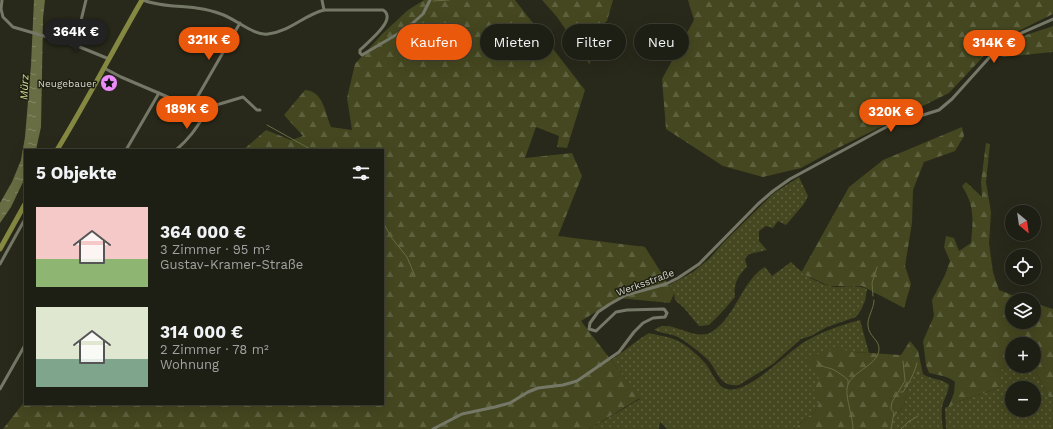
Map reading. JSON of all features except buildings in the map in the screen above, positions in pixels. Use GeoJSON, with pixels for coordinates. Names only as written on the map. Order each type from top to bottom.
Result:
{"type":"FeatureCollection","features":[{"type":"Feature","properties":{"kind":"main road"},"geometry":{"type":"LineString","coordinates":[[58,149],[143,0]]}},
{"type":"Feature","properties":{"kind":"main road"},"geometry":{"type":"LineString","coordinates":[[0,249],[24,206]]}},
{"type":"Feature","properties":{"kind":"street"},"geometry":{"type":"LineString","coordinates":[[2,0],[1,9],[3,17],[13,27],[75,45],[109,59]]}},
{"type":"Feature","properties":{"kind":"street"},"geometry":{"type":"LineString","coordinates":[[75,45],[86,0]]}},
{"type":"Feature","properties":{"kind":"street"},"geometry":{"type":"LineString","coordinates":[[143,0],[154,4],[214,12],[240,23],[262,35],[284,30],[317,12],[324,10],[386,11],[388,15],[387,22],[360,50],[362,55],[406,29],[423,14],[430,0]]}},
{"type":"Feature","properties":{"kind":"street"},"geometry":{"type":"LineString","coordinates":[[322,0],[324,10]]}},
{"type":"Feature","properties":{"kind":"street","name":"Werksstraße"},"geometry":{"type":"LineString","coordinates":[[433,429],[462,414],[510,403],[538,388],[563,385],[577,381],[619,352],[643,323],[653,318],[665,317],[667,313],[664,309],[627,310],[616,312],[596,331],[589,329],[590,323],[598,312],[626,296],[666,284],[689,272],[709,255],[736,226],[773,191],[790,179],[888,126],[939,110],[952,99],[996,50],[1010,38],[1053,19]]}},
{"type":"Feature","properties":{"kind":"street"},"geometry":{"type":"LineString","coordinates":[[190,108],[240,23]]}},
{"type":"Feature","properties":{"kind":"street"},"geometry":{"type":"LineString","coordinates":[[104,68],[121,77],[159,92],[190,108],[202,109],[243,97],[257,110],[260,110]]}},
{"type":"Feature","properties":{"kind":"street"},"geometry":{"type":"LineString","coordinates":[[126,149],[159,92]]}},
{"type":"Feature","properties":{"kind":"street"},"geometry":{"type":"LineString","coordinates":[[177,149],[192,136],[204,116],[202,109]]}},
{"type":"Feature","properties":{"kind":"street"},"geometry":{"type":"LineString","coordinates":[[0,264],[24,221]]}},
{"type":"Feature","properties":{"kind":"street"},"geometry":{"type":"LineString","coordinates":[[0,389],[24,347]]}},
{"type":"Feature","properties":{"kind":"green space"},"geometry":{"type":"Polygon","coordinates":[[[424,0],[515,0],[534,24],[480,24],[480,60],[554,60],[554,50],[585,90],[567,148],[557,147],[559,136],[536,127],[525,158],[572,153],[582,176],[558,236],[645,247],[674,293],[670,303],[618,298],[581,321],[640,398],[589,429],[3,429],[24,402],[24,405],[384,405],[384,149],[244,149],[266,130],[291,140],[303,136],[284,115],[305,90],[311,91],[320,98],[331,127],[352,130],[347,98],[355,64],[382,34],[408,10],[424,0]]]}},
{"type":"Feature","properties":{"kind":"green space"},"geometry":{"type":"Polygon","coordinates":[[[542,0],[613,0],[607,21],[603,24],[562,24],[542,0]]]}},
{"type":"Feature","properties":{"kind":"green space"},"geometry":{"type":"Polygon","coordinates":[[[688,0],[1053,0],[1053,14],[998,41],[949,93],[801,168],[763,177],[723,166],[666,129],[662,79],[672,60],[689,60],[689,29],[694,20],[688,0]]]}},
{"type":"Feature","properties":{"kind":"green space"},"geometry":{"type":"Polygon","coordinates":[[[1053,26],[1053,52],[1002,57],[1004,49],[1026,35],[1053,26]]]}},
{"type":"Feature","properties":{"kind":"green space"},"geometry":{"type":"Polygon","coordinates":[[[962,127],[964,136],[955,151],[924,162],[913,190],[912,223],[905,266],[911,284],[904,308],[862,286],[829,286],[801,273],[849,187],[883,160],[962,127]]]}},
{"type":"Feature","properties":{"kind":"green space"},"geometry":{"type":"Polygon","coordinates":[[[986,143],[990,144],[986,182],[991,212],[989,243],[993,272],[999,290],[1007,293],[1005,293],[1005,329],[1041,329],[1041,305],[1053,309],[1053,397],[1050,399],[1037,373],[1041,373],[1041,337],[1005,337],[1005,367],[999,371],[999,388],[957,402],[948,408],[954,393],[955,382],[946,377],[929,373],[926,365],[923,341],[934,316],[932,300],[945,275],[950,261],[944,247],[946,236],[954,238],[959,251],[971,243],[972,213],[969,200],[962,186],[966,182],[982,197],[981,182],[986,143]]]}},
{"type":"Feature","properties":{"kind":"green space"},"geometry":{"type":"Polygon","coordinates":[[[799,177],[808,196],[804,204],[786,225],[778,221],[773,228],[766,226],[759,231],[759,241],[767,250],[749,254],[745,259],[747,267],[741,273],[736,284],[735,297],[709,325],[699,326],[675,300],[674,293],[669,285],[693,272],[710,258],[724,242],[774,193],[799,177]]]}},
{"type":"Feature","properties":{"kind":"green space"},"geometry":{"type":"Polygon","coordinates":[[[791,262],[808,277],[829,286],[858,286],[867,289],[865,301],[856,317],[827,327],[811,336],[801,339],[773,364],[739,385],[727,384],[722,381],[710,362],[685,341],[676,336],[654,330],[667,326],[698,334],[706,334],[713,331],[728,316],[757,273],[765,267],[772,276],[791,262]]]}},
{"type":"Feature","properties":{"kind":"green space"},"geometry":{"type":"Polygon","coordinates":[[[860,320],[869,353],[855,352],[819,378],[821,399],[815,411],[794,429],[667,429],[660,422],[659,429],[589,429],[640,399],[611,360],[649,333],[675,339],[682,343],[703,361],[723,388],[736,389],[746,385],[768,371],[798,346],[812,337],[860,320]]]}},
{"type":"Feature","properties":{"kind":"green space"},"geometry":{"type":"Polygon","coordinates":[[[910,341],[918,351],[923,374],[912,375],[904,406],[893,418],[893,429],[794,429],[815,411],[821,399],[813,393],[819,378],[805,359],[834,348],[855,352],[901,355],[910,341]]]}},
{"type":"Feature","properties":{"kind":"green space"},"geometry":{"type":"Polygon","coordinates":[[[1005,367],[1005,373],[1037,373],[1041,381],[1005,381],[1005,417],[1041,417],[1041,382],[1050,399],[1053,397],[1053,429],[946,429],[945,408],[957,402],[999,388],[999,371],[1005,367]]]}},
{"type":"Feature","properties":{"kind":"green space"},"geometry":{"type":"Polygon","coordinates":[[[923,374],[943,381],[949,385],[942,407],[943,429],[893,429],[893,418],[904,406],[912,375],[923,374]]]}},
{"type":"Feature","properties":{"kind":"water"},"geometry":{"type":"Polygon","coordinates":[[[34,0],[45,0],[43,18],[41,127],[36,149],[24,149],[24,180],[11,207],[0,223],[0,203],[12,182],[21,160],[25,137],[31,65],[34,0]]]}},
{"type":"Feature","properties":{"kind":"waterway"},"geometry":{"type":"LineString","coordinates":[[433,1],[449,0]]}},
{"type":"Feature","properties":{"kind":"waterway"},"geometry":{"type":"LineString","coordinates":[[267,125],[310,149]]}},
{"type":"Feature","properties":{"kind":"waterway"},"geometry":{"type":"LineString","coordinates":[[384,224],[391,237],[407,257],[415,276]]}},
{"type":"Feature","properties":{"kind":"waterway"},"geometry":{"type":"LineString","coordinates":[[873,296],[872,283],[877,267]]}},
{"type":"Feature","properties":{"kind":"waterway"},"geometry":{"type":"LineString","coordinates":[[853,429],[847,389],[852,378],[873,361],[879,350],[878,344],[870,333],[868,326],[874,300]]}},
{"type":"Feature","properties":{"kind":"waterway"},"geometry":{"type":"LineString","coordinates":[[817,361],[819,364],[834,370],[843,376],[848,380],[848,384]]}},
{"type":"Feature","properties":{"kind":"waterway"},"geometry":{"type":"LineString","coordinates":[[891,429],[894,413],[891,409],[892,402],[905,381],[903,361]]}},
{"type":"Feature","properties":{"kind":"waterway"},"geometry":{"type":"LineString","coordinates":[[900,392],[903,392],[909,382],[917,363]]}},
{"type":"Feature","properties":{"kind":"waterway"},"geometry":{"type":"LineString","coordinates":[[901,429],[908,422],[918,416]]}},
{"type":"Feature","properties":{"kind":"place","name":"Neugebauer"},"geometry":{"type":"Point","coordinates":[109,83]}},
{"type":"Feature","properties":{"kind":"water label","name":"Mürz"},"geometry":{"type":"Point","coordinates":[24,87]}}]}
